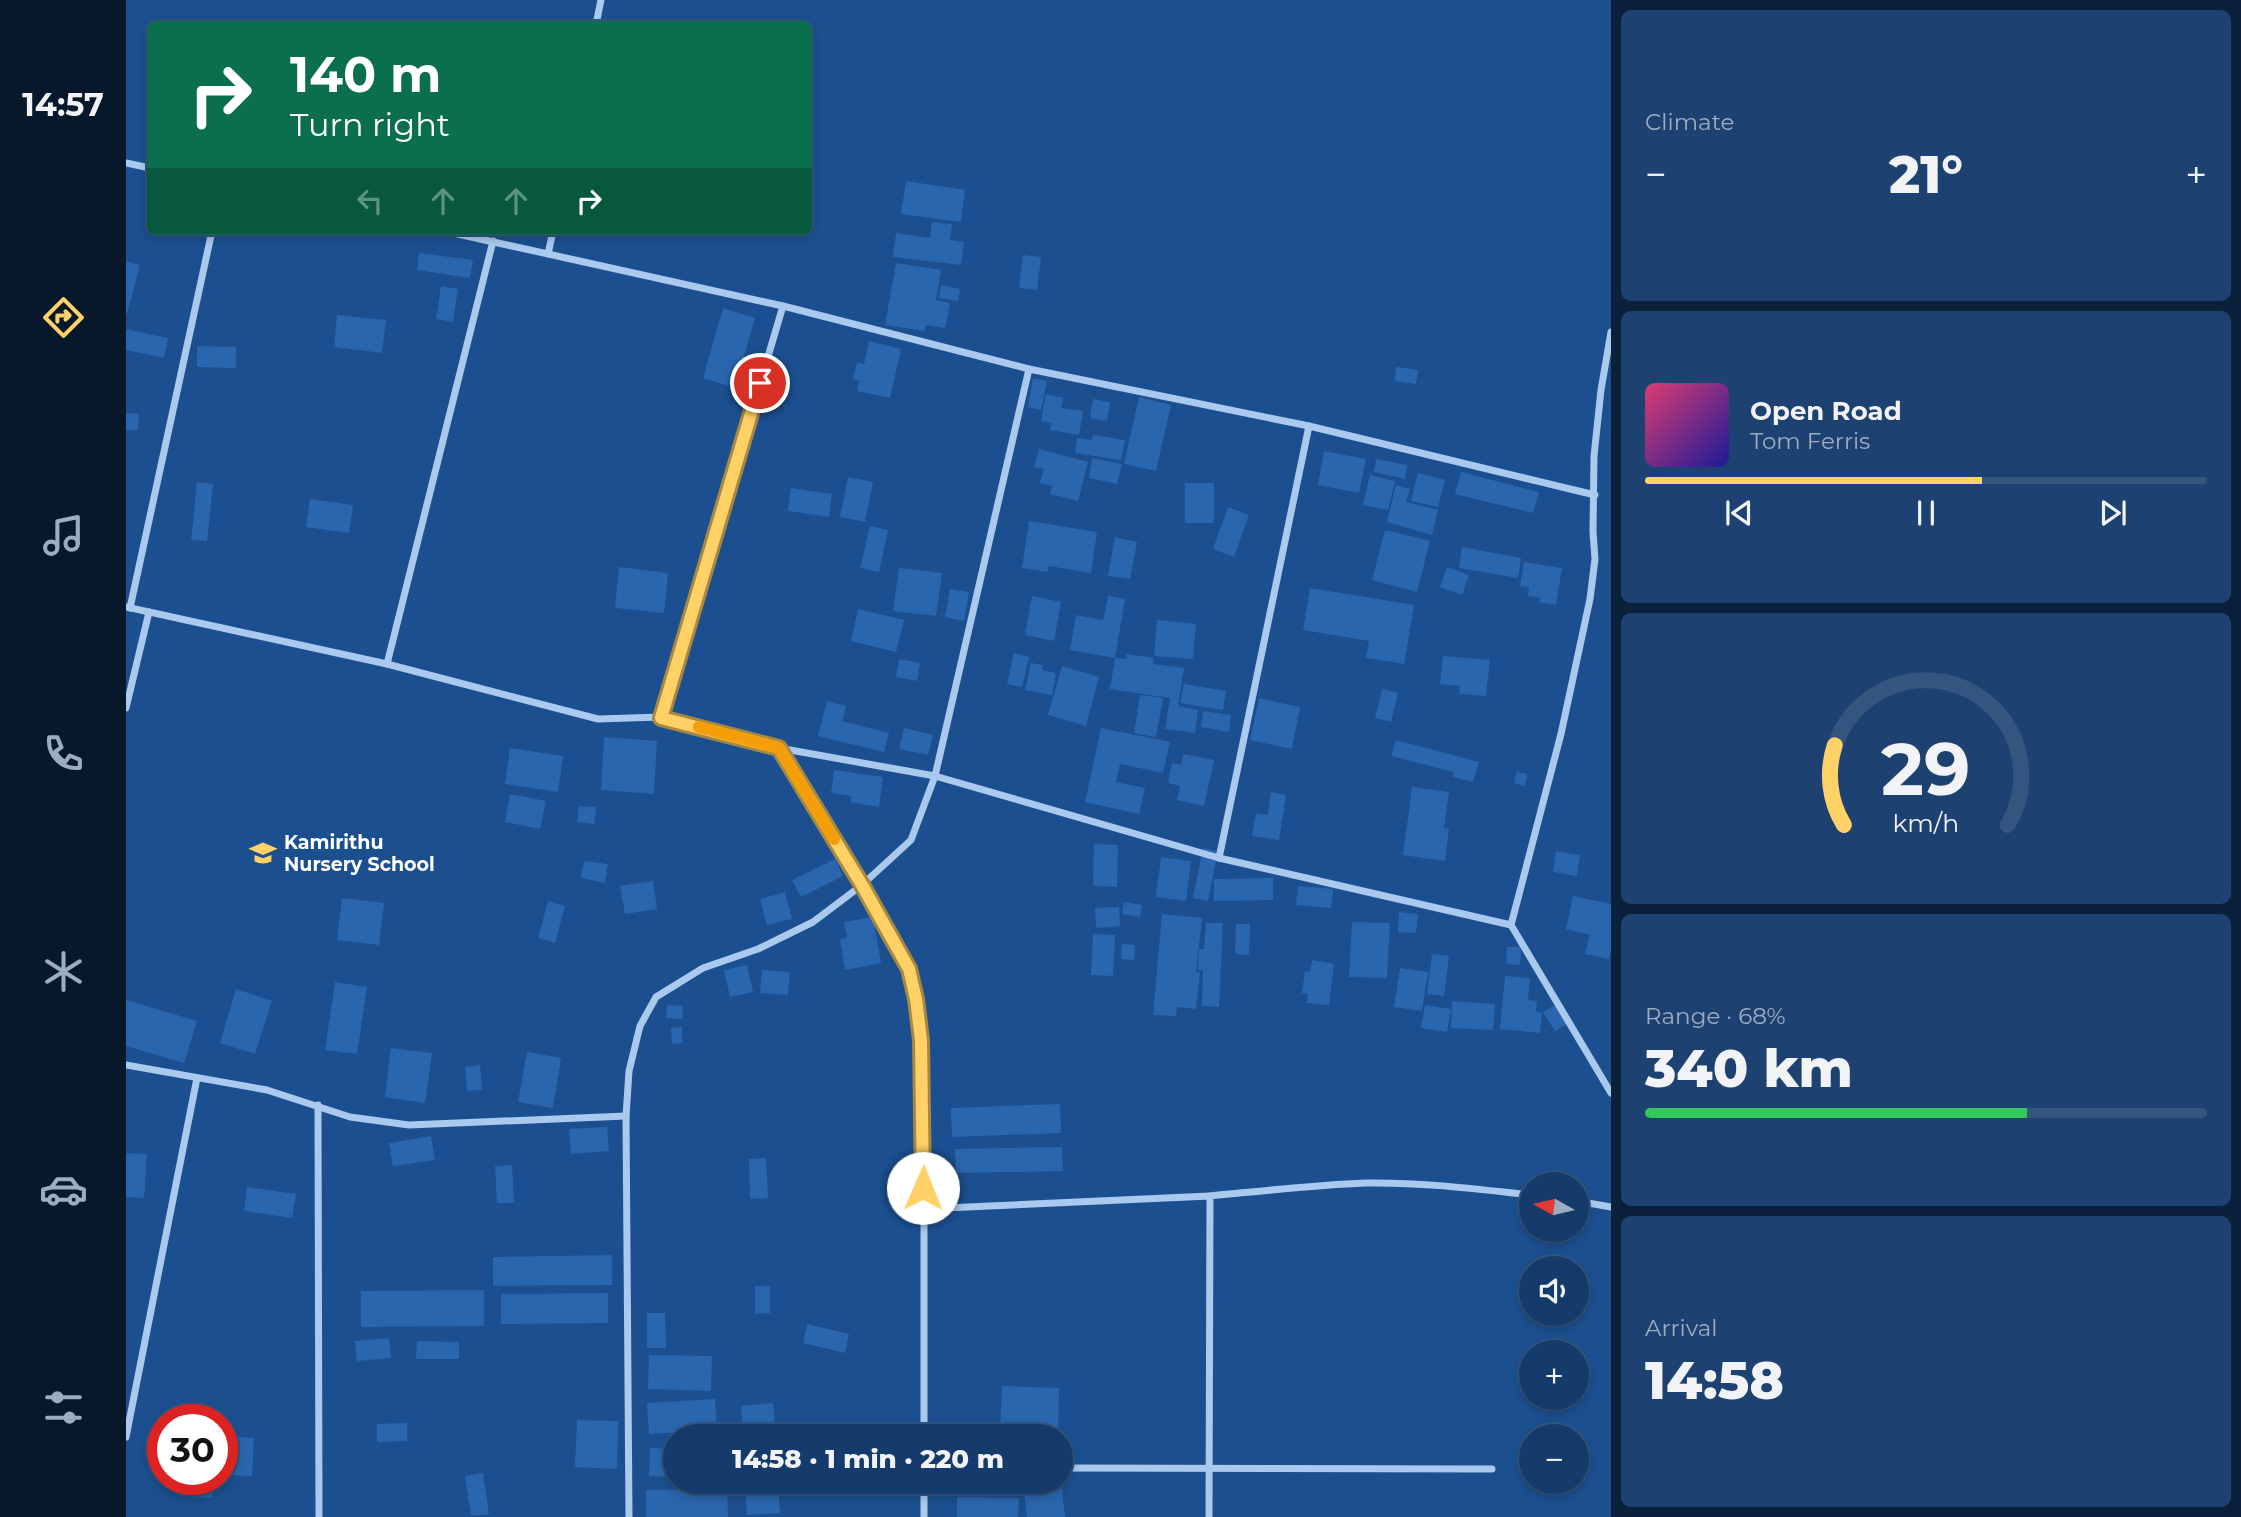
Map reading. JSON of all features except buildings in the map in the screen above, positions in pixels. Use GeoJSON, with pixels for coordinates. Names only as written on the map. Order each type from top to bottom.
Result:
{"type":"FeatureCollection","features":[{"type":"Feature","properties":{"kind":"street"},"geometry":{"type":"LineString","coordinates":[[597,21],[601,0]]}},
{"type":"Feature","properties":{"kind":"street"},"geometry":{"type":"LineString","coordinates":[[126,163],[147,167]]}},
{"type":"Feature","properties":{"kind":"street"},"geometry":{"type":"LineString","coordinates":[[211,235],[128,607],[387,664],[597,719],[661,718],[779,748],[935,776],[1219,858],[1511,925]]}},
{"type":"Feature","properties":{"kind":"street"},"geometry":{"type":"LineString","coordinates":[[462,235],[783,306],[1029,369],[1309,426],[1595,495]]}},
{"type":"Feature","properties":{"kind":"street"},"geometry":{"type":"LineString","coordinates":[[548,254],[552,235]]}},
{"type":"Feature","properties":{"kind":"street"},"geometry":{"type":"LineString","coordinates":[[387,664],[493,242]]}},
{"type":"Feature","properties":{"kind":"street"},"geometry":{"type":"LineString","coordinates":[[661,718],[783,306]]}},
{"type":"Feature","properties":{"kind":"street"},"geometry":{"type":"LineString","coordinates":[[1611,332],[1601,390],[1596,443],[1593,532],[1595,559],[1582,644],[1540,820],[1511,925],[1611,1093]]}},
{"type":"Feature","properties":{"kind":"street"},"geometry":{"type":"LineString","coordinates":[[629,1517],[626,1116],[629,1071],[640,1027],[656,998],[703,968],[758,949],[813,922],[862,885],[911,840],[935,776],[1029,369]]}},
{"type":"Feature","properties":{"kind":"street"},"geometry":{"type":"LineString","coordinates":[[1219,858],[1309,426]]}},
{"type":"Feature","properties":{"kind":"street"},"geometry":{"type":"LineString","coordinates":[[126,708],[149,612]]}},
{"type":"Feature","properties":{"kind":"street"},"geometry":{"type":"LineString","coordinates":[[779,748],[909,969],[916,999],[922,1079],[924,1424]]}},
{"type":"Feature","properties":{"kind":"street"},"geometry":{"type":"LineString","coordinates":[[126,1065],[267,1090],[350,1117],[409,1125],[626,1116]]}},
{"type":"Feature","properties":{"kind":"street"},"geometry":{"type":"LineString","coordinates":[[126,1437],[197,1078]]}},
{"type":"Feature","properties":{"kind":"street"},"geometry":{"type":"LineString","coordinates":[[317,1105],[319,1517]]}},
{"type":"Feature","properties":{"kind":"street"},"geometry":{"type":"LineString","coordinates":[[922,1209],[1210,1196],[1367,1183],[1472,1188],[1519,1194]]}},
{"type":"Feature","properties":{"kind":"street"},"geometry":{"type":"LineString","coordinates":[[1209,1517],[1210,1196]]}},
{"type":"Feature","properties":{"kind":"street"},"geometry":{"type":"LineString","coordinates":[[1589,1204],[1611,1207]]}},
{"type":"Feature","properties":{"kind":"street"},"geometry":{"type":"LineString","coordinates":[[1073,1468],[1492,1469]]}},
{"type":"Feature","properties":{"kind":"street"},"geometry":{"type":"LineString","coordinates":[[924,1494],[924,1517]]}},
{"type":"Feature","properties":{"kind":"slow traffic"},"geometry":{"type":"LineString","coordinates":[[699,727],[779,748],[834,839]]}},
{"type":"Feature","properties":{"kind":"place","name":"Kamirithu Nursery School"},"geometry":{"type":"Point","coordinates":[263,853]}},
{"type":"Feature","properties":{"kind":"route"},"geometry":{"type":"LineString","coordinates":[[760,383],[661,718],[779,748],[874,906],[909,969],[916,999],[921,1040],[923,1188]]}}]}
